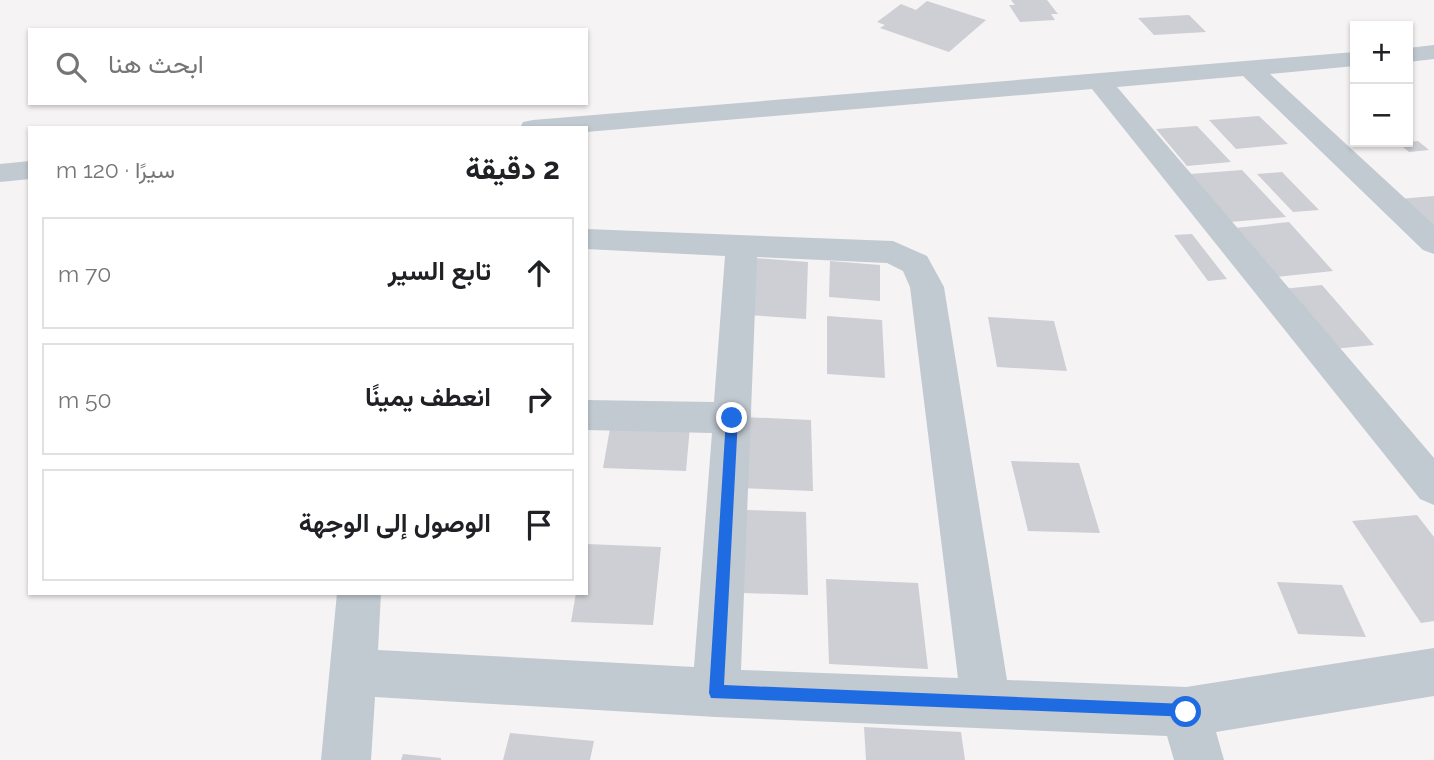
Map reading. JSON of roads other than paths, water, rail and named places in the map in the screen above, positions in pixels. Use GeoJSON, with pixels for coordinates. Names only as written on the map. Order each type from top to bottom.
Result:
{"type":"FeatureCollection","features":[{"type":"Feature","properties":{"kind":"street"},"geometry":{"type":"LineString","coordinates":[[1413,54],[1434,52]]}},
{"type":"Feature","properties":{"kind":"street"},"geometry":{"type":"LineString","coordinates":[[557,126],[1350,59]]}},
{"type":"Feature","properties":{"kind":"street"},"geometry":{"type":"LineString","coordinates":[[1249,68],[1434,243]]}},
{"type":"Feature","properties":{"kind":"street"},"geometry":{"type":"LineString","coordinates":[[1098,80],[1434,487]]}},
{"type":"Feature","properties":{"kind":"street"},"geometry":{"type":"LineString","coordinates":[[0,173],[28,170]]}},
{"type":"Feature","properties":{"kind":"street"},"geometry":{"type":"LineString","coordinates":[[588,239],[893,252],[916,264],[927,287],[986,704]]}},
{"type":"Feature","properties":{"kind":"street"},"geometry":{"type":"LineString","coordinates":[[716,693],[742,246]]}},
{"type":"Feature","properties":{"kind":"street"},"geometry":{"type":"LineString","coordinates":[[588,415],[732,418]]}},
{"type":"Feature","properties":{"kind":"street"},"geometry":{"type":"LineString","coordinates":[[346,760],[359,595]]}},
{"type":"Feature","properties":{"kind":"street"},"geometry":{"type":"LineString","coordinates":[[352,672],[716,693],[1186,712],[1434,672]]}},
{"type":"Feature","properties":{"kind":"street"},"geometry":{"type":"LineString","coordinates":[[1186,712],[1199,760]]}}]}
